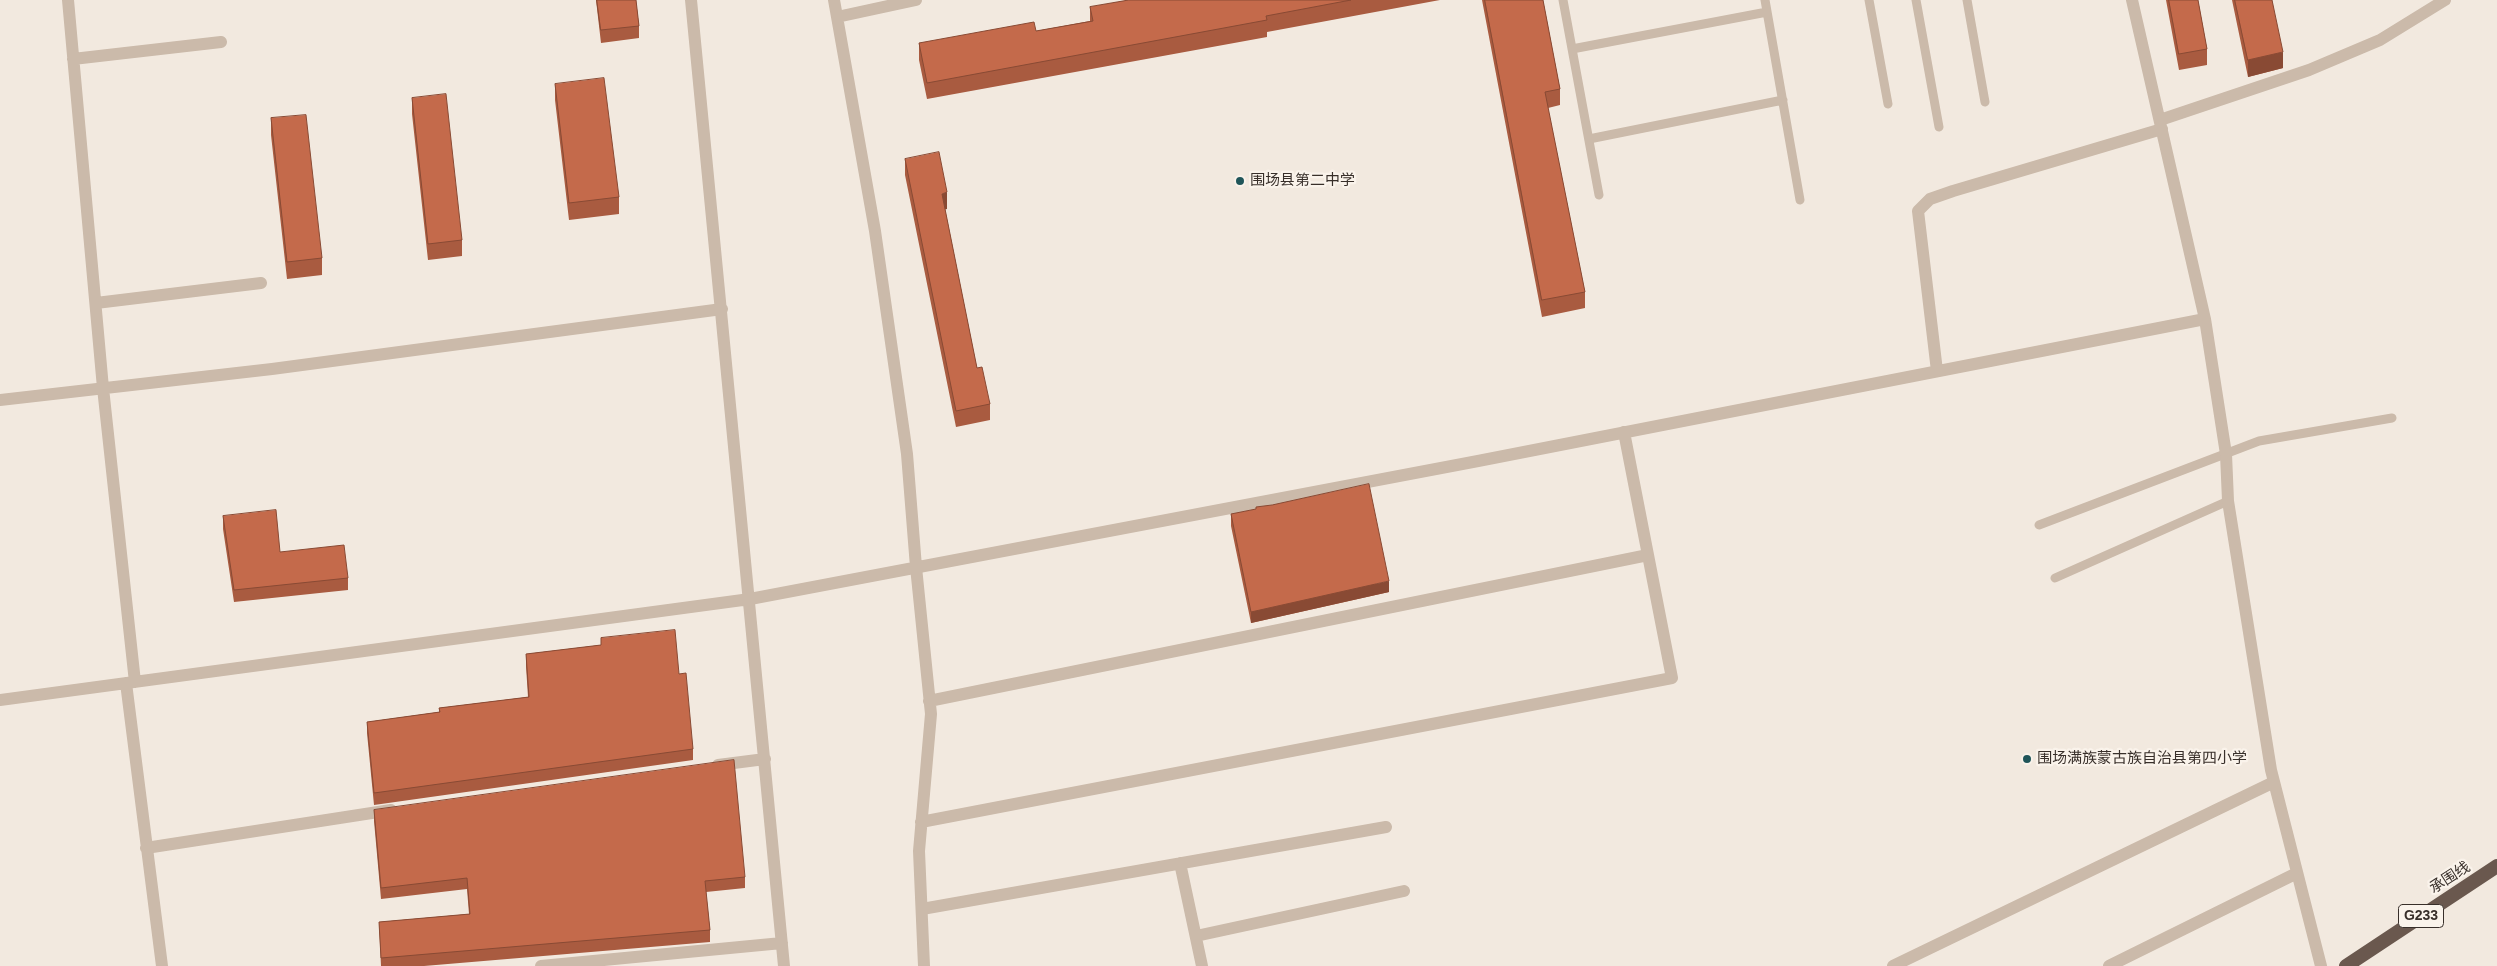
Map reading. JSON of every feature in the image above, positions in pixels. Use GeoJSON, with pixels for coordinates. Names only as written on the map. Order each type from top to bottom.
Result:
{"type":"FeatureCollection","features":[{"type":"Feature","properties":{"kind":"highway","name":"承围线"},"geometry":{"type":"LineString","coordinates":[[2346,966],[2497,866]]}},
{"type":"Feature","properties":{"kind":"street"},"geometry":{"type":"LineString","coordinates":[[68,0],[146,848],[162,966]]}},
{"type":"Feature","properties":{"kind":"street"},"geometry":{"type":"LineString","coordinates":[[691,0],[784,966]]}},
{"type":"Feature","properties":{"kind":"street"},"geometry":{"type":"LineString","coordinates":[[834,0],[875,231],[905,435],[930,714],[919,851],[924,966]]}},
{"type":"Feature","properties":{"kind":"street"},"geometry":{"type":"LineString","coordinates":[[837,17],[916,0]]}},
{"type":"Feature","properties":{"kind":"street"},"geometry":{"type":"LineString","coordinates":[[2132,0],[2205,319],[2226,454],[2228,501],[2255,677],[2274,782],[2321,966]]}},
{"type":"Feature","properties":{"kind":"street"},"geometry":{"type":"LineString","coordinates":[[1937,371],[1918,211],[1930,199],[2161,125],[2309,70],[2380,40],[2445,0]]}},
{"type":"Feature","properties":{"kind":"street"},"geometry":{"type":"LineString","coordinates":[[74,59],[221,42]]}},
{"type":"Feature","properties":{"kind":"street"},"geometry":{"type":"LineString","coordinates":[[96,303],[262,283]]}},
{"type":"Feature","properties":{"kind":"street"},"geometry":{"type":"LineString","coordinates":[[0,400],[282,368],[722,309]]}},
{"type":"Feature","properties":{"kind":"street"},"geometry":{"type":"LineString","coordinates":[[0,700],[750,599],[2205,319]]}},
{"type":"Feature","properties":{"kind":"street"},"geometry":{"type":"LineString","coordinates":[[922,822],[1672,678],[1624,432]]}},
{"type":"Feature","properties":{"kind":"street"},"geometry":{"type":"LineString","coordinates":[[929,701],[1648,555]]}},
{"type":"Feature","properties":{"kind":"street"},"geometry":{"type":"LineString","coordinates":[[707,767],[765,759]]}},
{"type":"Feature","properties":{"kind":"street"},"geometry":{"type":"LineString","coordinates":[[1894,966],[2274,782]]}},
{"type":"Feature","properties":{"kind":"street"},"geometry":{"type":"LineString","coordinates":[[146,848],[404,808]]}},
{"type":"Feature","properties":{"kind":"street"},"geometry":{"type":"LineString","coordinates":[[922,909],[1386,827]]}},
{"type":"Feature","properties":{"kind":"street"},"geometry":{"type":"LineString","coordinates":[[1180,863],[1202,966]]}},
{"type":"Feature","properties":{"kind":"street"},"geometry":{"type":"LineString","coordinates":[[2109,966],[2297,874]]}},
{"type":"Feature","properties":{"kind":"street"},"geometry":{"type":"LineString","coordinates":[[1196,936],[1404,891]]}},
{"type":"Feature","properties":{"kind":"street"},"geometry":{"type":"LineString","coordinates":[[541,966],[782,944]]}},
{"type":"Feature","properties":{"kind":"lane"},"geometry":{"type":"LineString","coordinates":[[1563,0],[1599,195]]}},
{"type":"Feature","properties":{"kind":"lane"},"geometry":{"type":"LineString","coordinates":[[1765,0],[1800,200]]}},
{"type":"Feature","properties":{"kind":"lane"},"geometry":{"type":"LineString","coordinates":[[1869,0],[1888,104]]}},
{"type":"Feature","properties":{"kind":"lane"},"geometry":{"type":"LineString","coordinates":[[1916,0],[1939,127]]}},
{"type":"Feature","properties":{"kind":"lane"},"geometry":{"type":"LineString","coordinates":[[1967,0],[1985,102]]}},
{"type":"Feature","properties":{"kind":"lane"},"geometry":{"type":"LineString","coordinates":[[1572,49],[1767,12]]}},
{"type":"Feature","properties":{"kind":"lane"},"geometry":{"type":"LineString","coordinates":[[1589,139],[1783,100]]}},
{"type":"Feature","properties":{"kind":"lane"},"geometry":{"type":"LineString","coordinates":[[2039,525],[2259,441],[2392,418]]}},
{"type":"Feature","properties":{"kind":"lane"},"geometry":{"type":"LineString","coordinates":[[2055,578],[2228,501]]}},
{"type":"Feature","properties":{"kind":"building"},"geometry":{"type":"Polygon","coordinates":[[[597,0],[636,0],[639,26],[601,30],[597,0]]]}},
{"type":"Feature","properties":{"kind":"building"},"geometry":{"type":"Polygon","coordinates":[[[1129,0],[1351,0],[1266,16],[1267,20],[927,83],[919,43],[1034,22],[1036,31],[1093,21],[1090,7],[1129,0]]]}},
{"type":"Feature","properties":{"kind":"building"},"geometry":{"type":"Polygon","coordinates":[[[1485,0],[1543,0],[1560,89],[1545,92],[1585,292],[1542,300],[1485,0]]]}},
{"type":"Feature","properties":{"kind":"building"},"geometry":{"type":"Polygon","coordinates":[[[2169,0],[2198,0],[2207,49],[2179,54],[2169,0]]]}},
{"type":"Feature","properties":{"kind":"building"},"geometry":{"type":"Polygon","coordinates":[[[2235,0],[2272,0],[2283,52],[2248,60],[2235,0]]]}},
{"type":"Feature","properties":{"kind":"building"},"geometry":{"type":"Polygon","coordinates":[[[604,78],[619,197],[569,203],[555,84],[604,78]]]}},
{"type":"Feature","properties":{"kind":"building"},"geometry":{"type":"Polygon","coordinates":[[[446,94],[462,240],[428,244],[412,98],[446,94]]]}},
{"type":"Feature","properties":{"kind":"building"},"geometry":{"type":"Polygon","coordinates":[[[306,115],[322,258],[287,262],[271,118],[306,115]]]}},
{"type":"Feature","properties":{"kind":"building"},"geometry":{"type":"Polygon","coordinates":[[[939,152],[947,192],[942,194],[977,368],[982,367],[990,404],[956,411],[905,159],[939,152]]]}},
{"type":"Feature","properties":{"kind":"building"},"geometry":{"type":"Polygon","coordinates":[[[1369,484],[1389,581],[1251,612],[1231,514],[1256,509],[1256,507],[1369,484]]]}},
{"type":"Feature","properties":{"kind":"building"},"geometry":{"type":"Polygon","coordinates":[[[276,510],[280,552],[344,545],[348,578],[234,590],[223,516],[276,510]]]}},
{"type":"Feature","properties":{"kind":"building"},"geometry":{"type":"Polygon","coordinates":[[[675,630],[679,674],[686,673],[693,749],[374,793],[367,722],[440,712],[439,708],[529,697],[526,654],[601,645],[601,638],[675,630]]]}},
{"type":"Feature","properties":{"kind":"building"},"geometry":{"type":"Polygon","coordinates":[[[734,760],[745,877],[705,881],[710,930],[381,958],[379,922],[470,914],[467,878],[381,888],[374,810],[734,760]]]}},
{"type":"Feature","properties":{"kind":"place","name":"围场县第二中学"},"geometry":{"type":"Point","coordinates":[1240,181]}},
{"type":"Feature","properties":{"kind":"place","name":"围场满族蒙古族自治县第四小学"},"geometry":{"type":"Point","coordinates":[2027,759]}}]}
